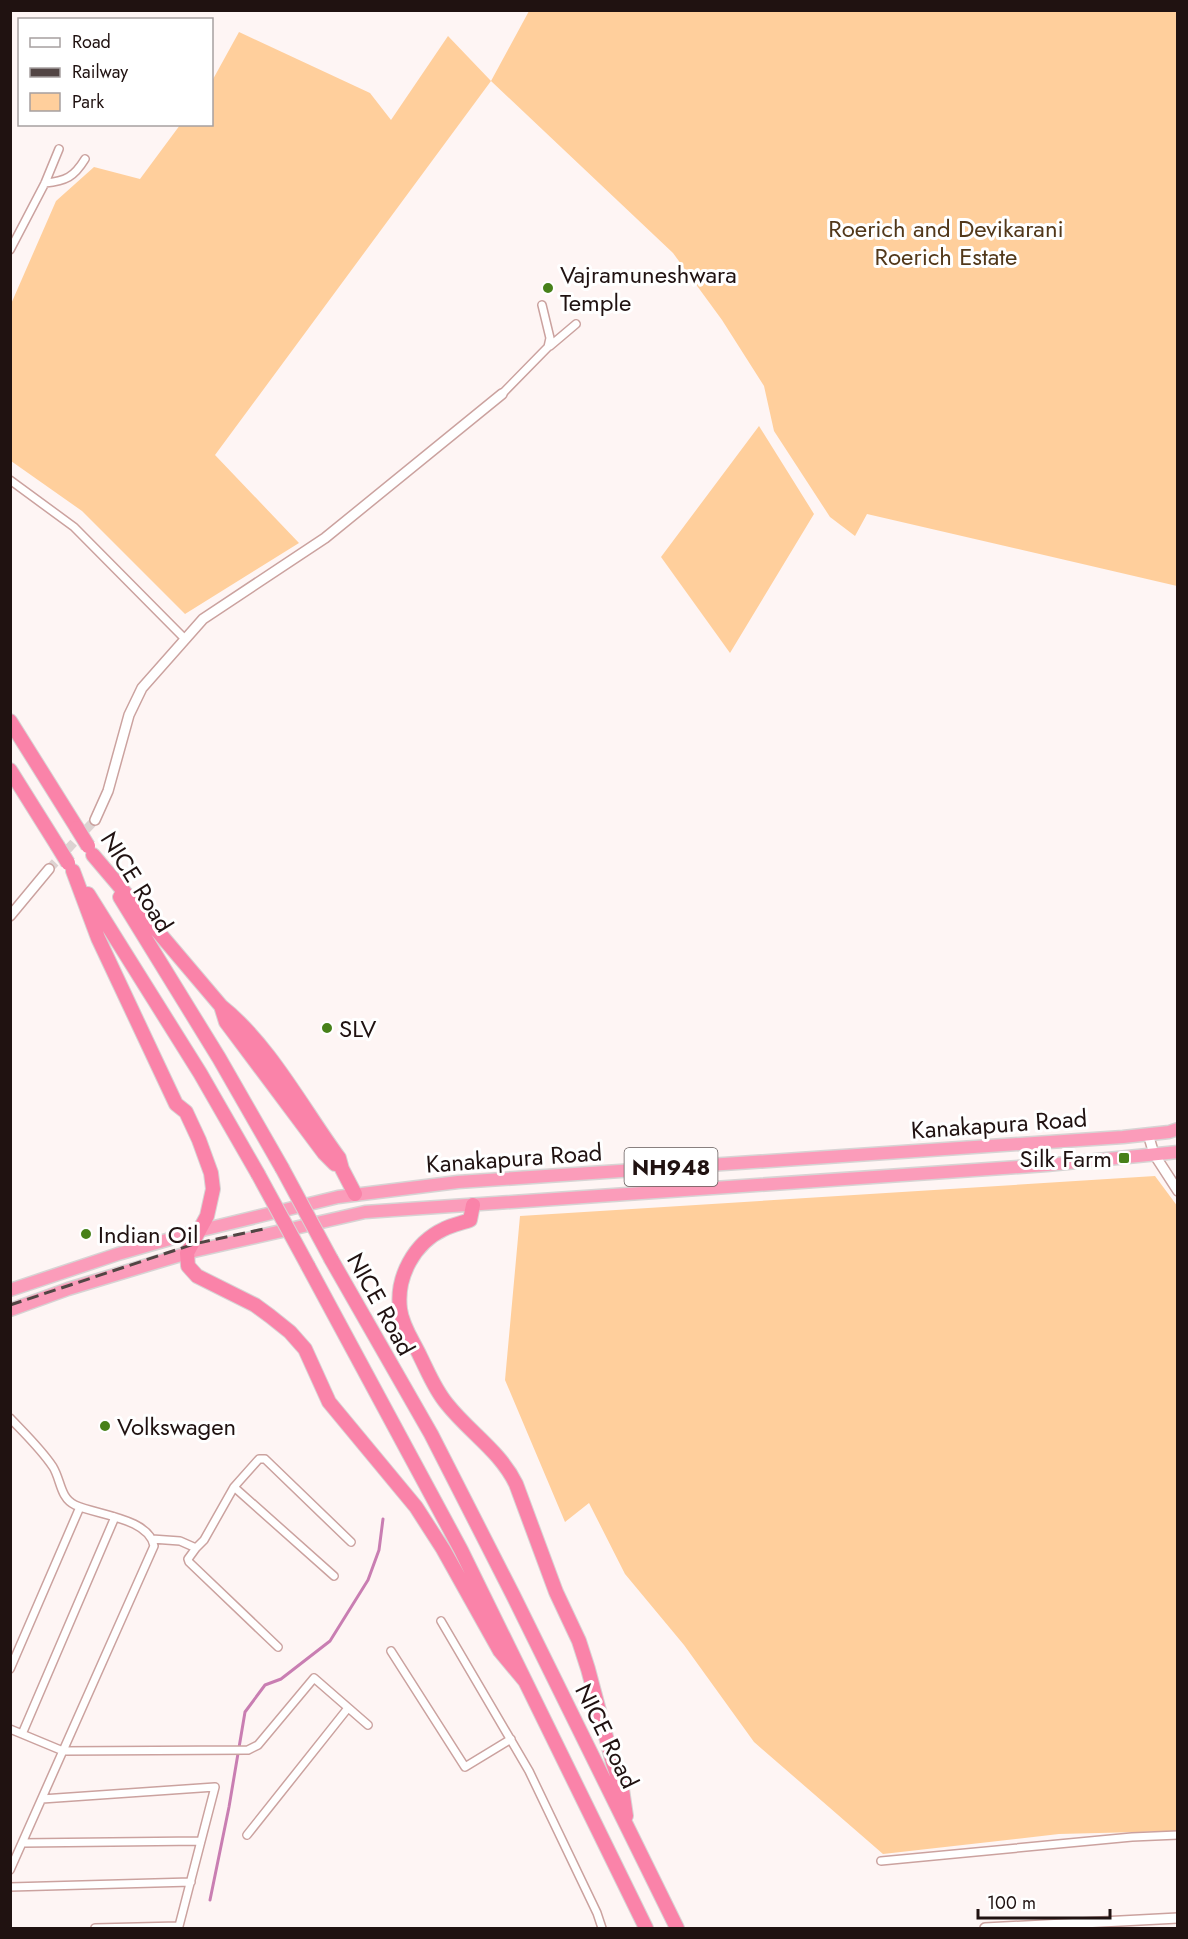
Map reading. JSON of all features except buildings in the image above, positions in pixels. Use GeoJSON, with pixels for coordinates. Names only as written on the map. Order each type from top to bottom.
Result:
{"type":"FeatureCollection","features":[{"type":"Feature","properties":{"kind":"highway","name":"NICE Road"},"geometry":{"type":"LineString","coordinates":[[10,721],[196,1020],[282,1168],[330,1260],[431,1434],[677,1929]]}},
{"type":"Feature","properties":{"kind":"highway","name":"NICE Road"},"geometry":{"type":"LineString","coordinates":[[10,770],[200,1073],[258,1174],[461,1550],[646,1929]]}},
{"type":"Feature","properties":{"kind":"highway"},"geometry":{"type":"LineString","coordinates":[[90,851],[221,1006],[235,1017],[290,1085],[339,1158],[355,1194]]}},
{"type":"Feature","properties":{"kind":"highway"},"geometry":{"type":"LineString","coordinates":[[70,867],[98,938],[127,997],[132,1014],[176,1104],[186,1112],[211,1173],[213,1189],[207,1216],[187,1253],[188,1266],[198,1276],[255,1305],[282,1324],[305,1349],[329,1402],[416,1507],[443,1549],[500,1651],[525,1681]]}},
{"type":"Feature","properties":{"kind":"highway","name":"Kanakapura Road"},"geometry":{"type":"LineString","coordinates":[[10,1290],[118,1254],[198,1231],[355,1194],[458,1182],[1148,1134],[1178,1129]]}},
{"type":"Feature","properties":{"kind":"highway","name":"Kanakapura Road"},"geometry":{"type":"LineString","coordinates":[[10,1310],[68,1289],[187,1253],[365,1212],[1047,1165],[1178,1152]]}},
{"type":"Feature","properties":{"kind":"highway"},"geometry":{"type":"LineString","coordinates":[[579,1175],[582,1197]]}},
{"type":"Feature","properties":{"kind":"highway"},"geometry":{"type":"LineString","coordinates":[[473,1205],[470,1220],[443,1229],[418,1249],[410,1260],[404,1273],[400,1309],[405,1327],[440,1394],[460,1420],[493,1450],[516,1484],[556,1592],[575,1633],[588,1669],[622,1789],[627,1830]]}},
{"type":"Feature","properties":{"kind":"street"},"geometry":{"type":"LineString","coordinates":[[10,250],[45,183],[59,149]]}},
{"type":"Feature","properties":{"kind":"street"},"geometry":{"type":"LineString","coordinates":[[45,183],[77,173],[85,159]]}},
{"type":"Feature","properties":{"kind":"street"},"geometry":{"type":"LineString","coordinates":[[542,305],[550,338],[548,347]]}},
{"type":"Feature","properties":{"kind":"street"},"geometry":{"type":"LineString","coordinates":[[95,820],[108,792],[129,715],[142,688],[203,619],[325,538],[502,394],[548,347],[576,324]]}},
{"type":"Feature","properties":{"kind":"street"},"geometry":{"type":"LineString","coordinates":[[10,480],[74,527],[185,639]]}},
{"type":"Feature","properties":{"kind":"street"},"geometry":{"type":"LineString","coordinates":[[10,915],[49,869]]}},
{"type":"Feature","properties":{"kind":"street"},"geometry":{"type":"LineString","coordinates":[[1148,1134],[1154,1154],[1178,1191]]}},
{"type":"Feature","properties":{"kind":"street"},"geometry":{"type":"LineString","coordinates":[[10,1418],[52,1466],[67,1500],[80,1507],[115,1517],[147,1532],[154,1546],[10,1870]]}},
{"type":"Feature","properties":{"kind":"street"},"geometry":{"type":"LineString","coordinates":[[278,1647],[189,1562],[234,1487],[259,1459],[265,1459],[351,1542]]}},
{"type":"Feature","properties":{"kind":"street"},"geometry":{"type":"LineString","coordinates":[[234,1487],[334,1576]]}},
{"type":"Feature","properties":{"kind":"street"},"geometry":{"type":"LineString","coordinates":[[10,1669],[80,1507]]}},
{"type":"Feature","properties":{"kind":"street"},"geometry":{"type":"LineString","coordinates":[[22,1734],[115,1517]]}},
{"type":"Feature","properties":{"kind":"street"},"geometry":{"type":"LineString","coordinates":[[152,1539],[180,1541],[196,1548]]}},
{"type":"Feature","properties":{"kind":"street"},"geometry":{"type":"LineString","coordinates":[[441,1621],[529,1771],[597,1912],[602,1929]]}},
{"type":"Feature","properties":{"kind":"street"},"geometry":{"type":"LineString","coordinates":[[391,1651],[465,1767],[511,1739]]}},
{"type":"Feature","properties":{"kind":"street"},"geometry":{"type":"LineString","coordinates":[[10,1729],[63,1751],[248,1750],[258,1745],[314,1678],[368,1725]]}},
{"type":"Feature","properties":{"kind":"street"},"geometry":{"type":"LineString","coordinates":[[247,1835],[348,1708]]}},
{"type":"Feature","properties":{"kind":"street"},"geometry":{"type":"LineString","coordinates":[[42,1799],[216,1787],[179,1926],[95,1929]]}},
{"type":"Feature","properties":{"kind":"street"},"geometry":{"type":"LineString","coordinates":[[881,1861],[1132,1837],[1178,1835]]}},
{"type":"Feature","properties":{"kind":"street"},"geometry":{"type":"LineString","coordinates":[[22,1843],[201,1840]]}},
{"type":"Feature","properties":{"kind":"street"},"geometry":{"type":"LineString","coordinates":[[10,1887],[191,1882]]}},
{"type":"Feature","properties":{"kind":"street"},"geometry":{"type":"LineString","coordinates":[[985,1929],[1178,1918]]}},
{"type":"Feature","properties":{"kind":"green space","name":"Roerich and Devikarani Roerich Estate"},"geometry":{"type":"Polygon","coordinates":[[[529,11],[1177,11],[1177,586],[867,514],[855,536],[830,517],[774,431],[764,386],[722,320],[673,253],[491,81],[529,11]]]}},
{"type":"Feature","properties":{"kind":"green space"},"geometry":{"type":"Polygon","coordinates":[[[239,32],[370,93],[391,120],[448,36],[491,81],[215,455],[299,543],[185,614],[82,511],[11,461],[11,304],[56,201],[94,167],[140,179],[179,126],[213,126],[213,79],[239,32]]]}},
{"type":"Feature","properties":{"kind":"green space"},"geometry":{"type":"Polygon","coordinates":[[[759,426],[814,514],[730,653],[661,557],[759,426]]]}},
{"type":"Feature","properties":{"kind":"green space"},"geometry":{"type":"Polygon","coordinates":[[[1155,1176],[1178,1207],[1177,1831],[1059,1834],[883,1854],[754,1742],[684,1645],[625,1574],[589,1503],[565,1522],[505,1380],[520,1216],[1155,1176]]]}},
{"type":"Feature","properties":{"kind":"waterway"},"geometry":{"type":"LineString","coordinates":[[210,1900],[245,1712],[265,1685],[281,1679],[330,1641],[368,1580],[379,1550],[383,1519]]}},
{"type":"Feature","properties":{"kind":"tunnel"},"geometry":{"type":"LineString","coordinates":[[49,869],[95,820]]}},
{"type":"Feature","properties":{"kind":"railway"},"geometry":{"type":"LineString","coordinates":[[10,1305],[194,1244],[268,1228]]}},
{"type":"Feature","properties":{"kind":"place","name":"Vajramuneshwara Temple"},"geometry":{"type":"Point","coordinates":[548,288]}},
{"type":"Feature","properties":{"kind":"place","name":"SLV"},"geometry":{"type":"Point","coordinates":[327,1028]}},
{"type":"Feature","properties":{"kind":"place","name":"Silk Farm"},"geometry":{"type":"Point","coordinates":[1124,1158]}},
{"type":"Feature","properties":{"kind":"place","name":"Indian Oil"},"geometry":{"type":"Point","coordinates":[86,1234]}},
{"type":"Feature","properties":{"kind":"place","name":"Volkswagen"},"geometry":{"type":"Point","coordinates":[105,1426]}}]}
